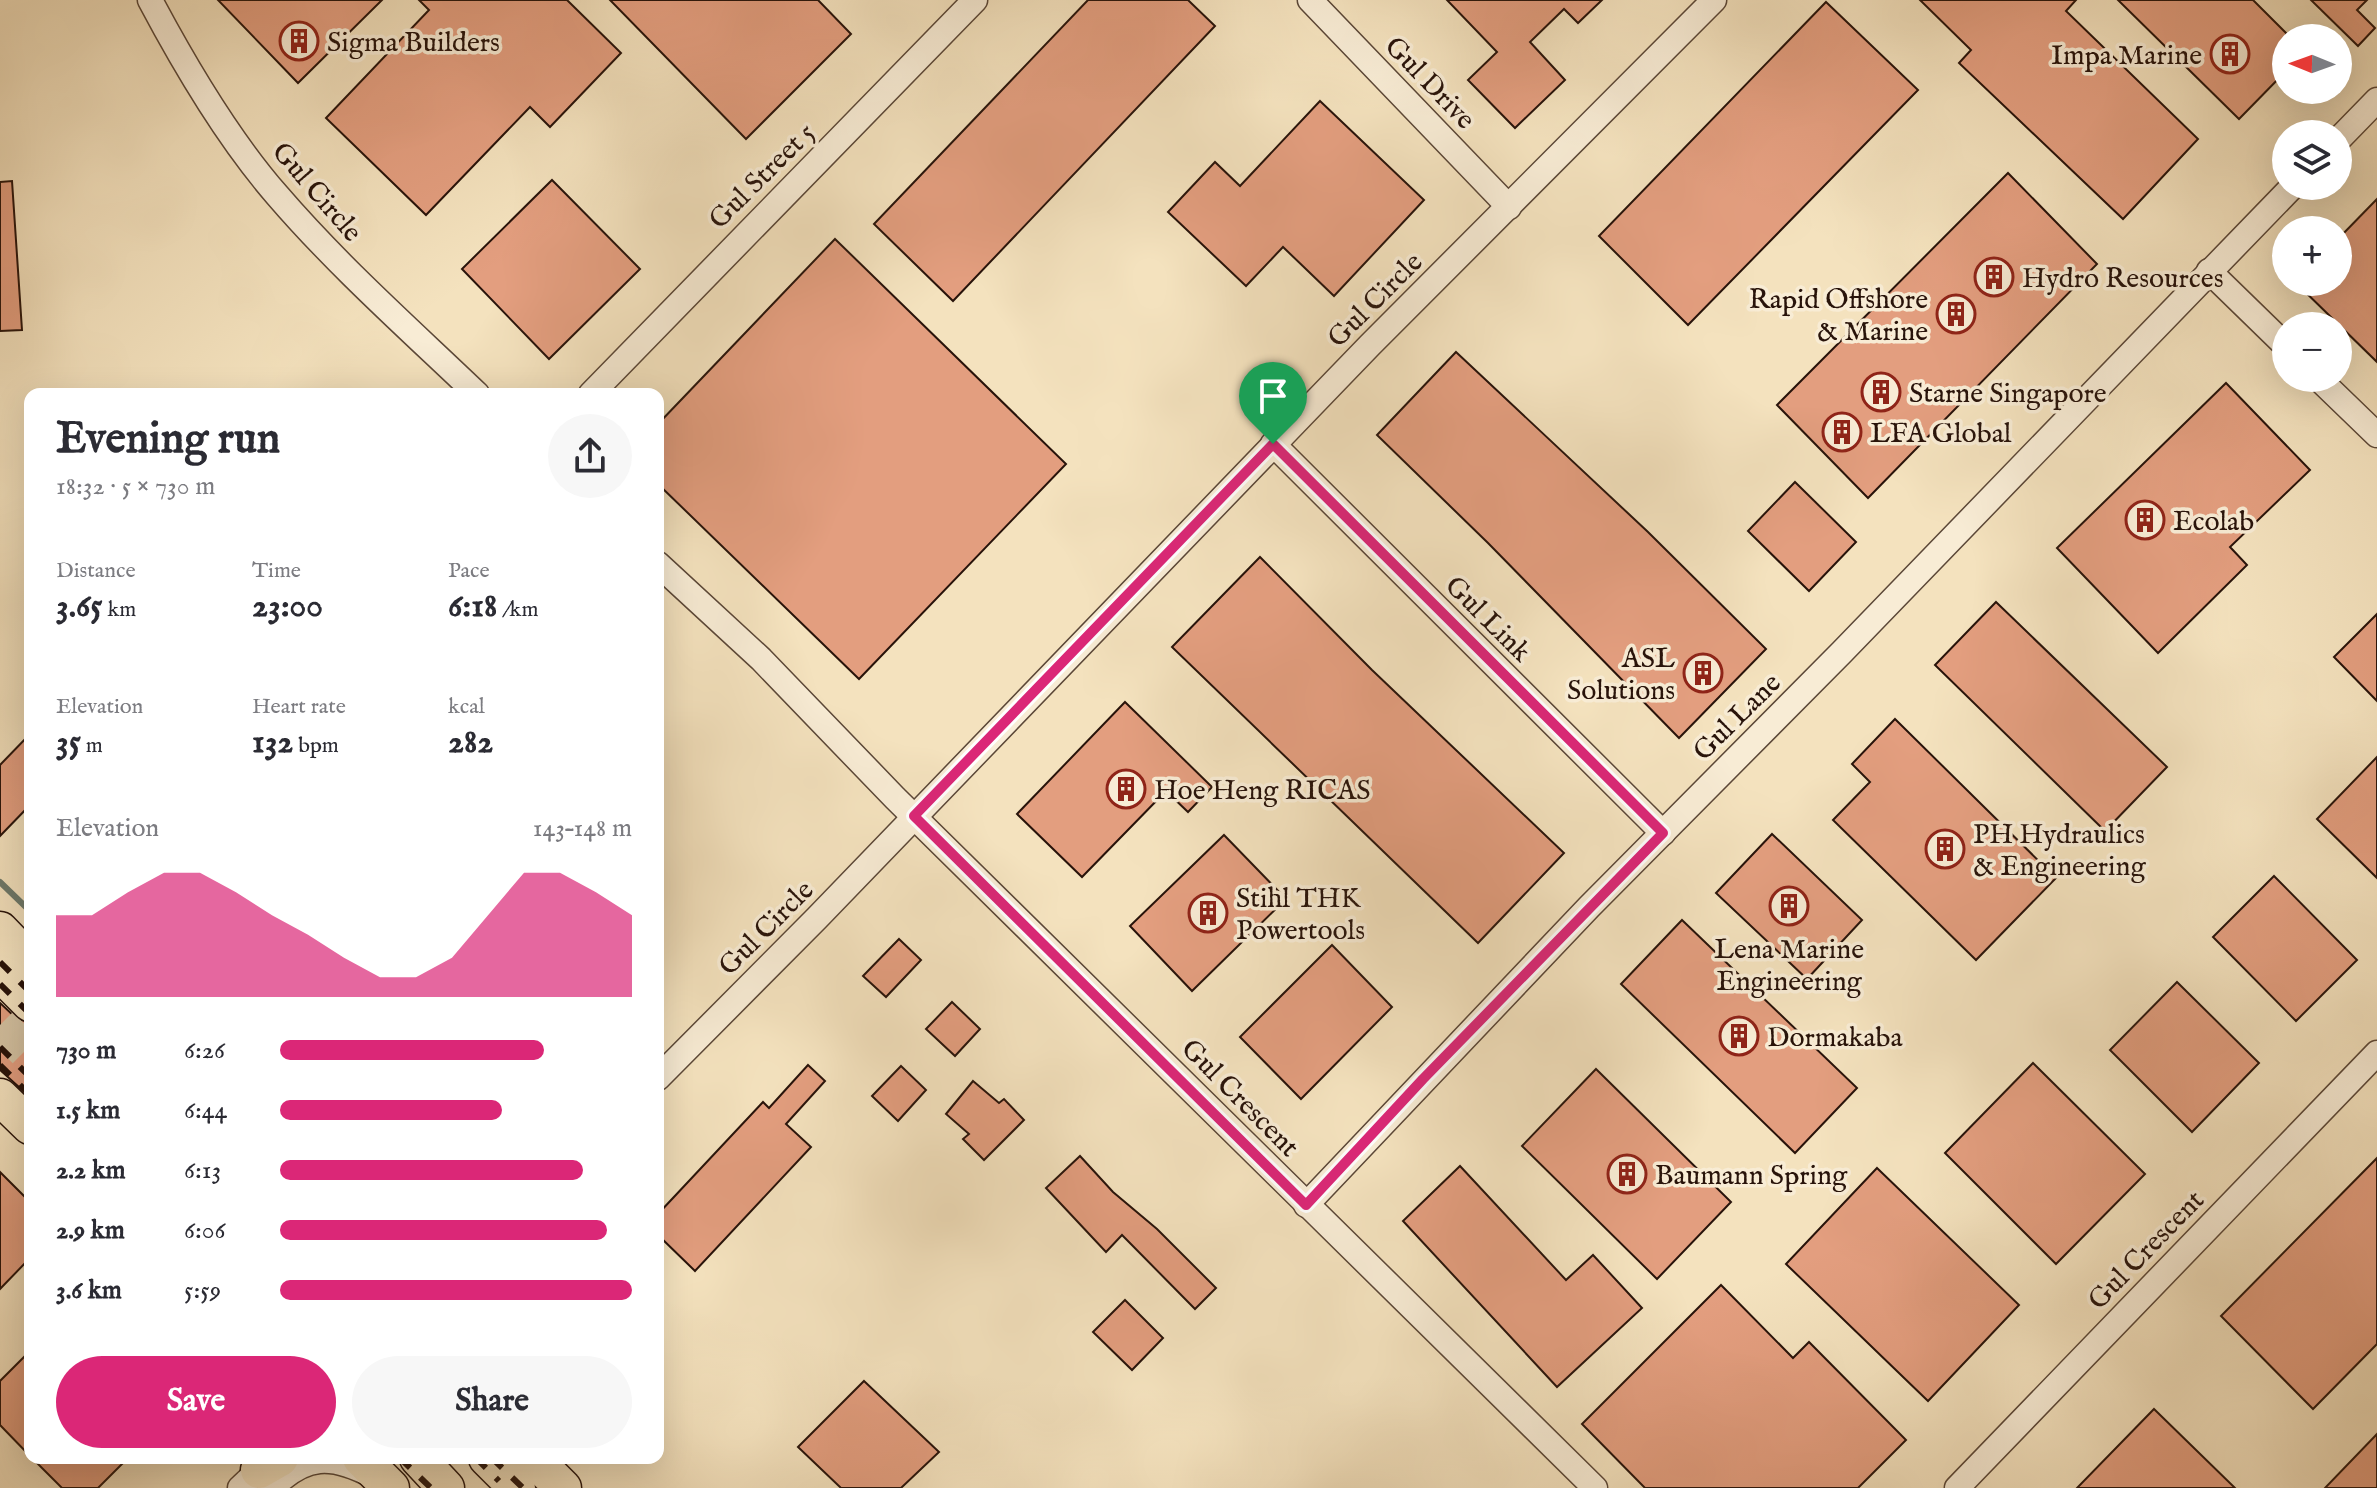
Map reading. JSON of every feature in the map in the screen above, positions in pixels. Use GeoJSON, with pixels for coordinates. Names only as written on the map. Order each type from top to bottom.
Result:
{"type":"FeatureCollection","features":[{"type":"Feature","properties":{"kind":"main road"},"geometry":{"type":"LineString","coordinates":[[0,930],[24,955]]}},
{"type":"Feature","properties":{"kind":"main road"},"geometry":{"type":"LineString","coordinates":[[0,973],[24,997]]}},
{"type":"Feature","properties":{"kind":"main road"},"geometry":{"type":"LineString","coordinates":[[0,1097],[24,1120]]}},
{"type":"Feature","properties":{"kind":"main road"},"geometry":{"type":"LineString","coordinates":[[424,1464],[446,1488]]}},
{"type":"Feature","properties":{"kind":"main road"},"geometry":{"type":"LineString","coordinates":[[493,1464],[517,1488]]}},
{"type":"Feature","properties":{"kind":"main road"},"geometry":{"type":"LineString","coordinates":[[539,1464],[563,1488]]}},
{"type":"Feature","properties":{"kind":"street","name":"Gul Circle"},"geometry":{"type":"LineString","coordinates":[[150,0],[183,59],[274,193],[321,244],[471,388]]}},
{"type":"Feature","properties":{"kind":"street","name":"Gul Street 5"},"geometry":{"type":"LineString","coordinates":[[597,388],[975,0]]}},
{"type":"Feature","properties":{"kind":"street","name":"Gul Drive"},"geometry":{"type":"LineString","coordinates":[[1310,0],[1509,207]]}},
{"type":"Feature","properties":{"kind":"street","name":"Gul Circle"},"geometry":{"type":"LineString","coordinates":[[664,1072],[1273,444],[1714,0]]}},
{"type":"Feature","properties":{"kind":"street"},"geometry":{"type":"LineString","coordinates":[[2352,126],[2377,100]]}},
{"type":"Feature","properties":{"kind":"street","name":"Gul Lane"},"geometry":{"type":"LineString","coordinates":[[1306,1205],[1423,1079],[2279,200]]}},
{"type":"Feature","properties":{"kind":"street"},"geometry":{"type":"LineString","coordinates":[[2209,271],[2272,332]]}},
{"type":"Feature","properties":{"kind":"street"},"geometry":{"type":"LineString","coordinates":[[2332,392],[2377,435]]}},
{"type":"Feature","properties":{"kind":"street","name":"Gul Link"},"geometry":{"type":"LineString","coordinates":[[1273,444],[1663,833]]}},
{"type":"Feature","properties":{"kind":"street"},"geometry":{"type":"LineString","coordinates":[[664,570],[761,659],[914,816]]}},
{"type":"Feature","properties":{"kind":"street","name":"Gul Crescent"},"geometry":{"type":"LineString","coordinates":[[914,816],[1595,1488]]}},
{"type":"Feature","properties":{"kind":"street","name":"Gul Crescent"},"geometry":{"type":"LineString","coordinates":[[1957,1488],[2377,1053]]}},
{"type":"Feature","properties":{"kind":"street"},"geometry":{"type":"LineString","coordinates":[[264,1472],[304,1464]]}},
{"type":"Feature","properties":{"kind":"street"},"geometry":{"type":"LineString","coordinates":[[347,1464],[379,1476]]}},
{"type":"Feature","properties":{"kind":"building","name":"Sigma Builders"},"geometry":{"type":"Polygon","coordinates":[[[218,0],[382,0],[298,83],[218,0]]]}},
{"type":"Feature","properties":{"kind":"building"},"geometry":{"type":"Polygon","coordinates":[[[419,0],[567,0],[621,53],[550,127],[530,107],[426,215],[326,118],[429,10],[419,0]]]}},
{"type":"Feature","properties":{"kind":"building"},"geometry":{"type":"Polygon","coordinates":[[[610,0],[818,0],[851,34],[746,139],[610,0]]]}},
{"type":"Feature","properties":{"kind":"building"},"geometry":{"type":"Polygon","coordinates":[[[1088,0],[1188,0],[1215,26],[953,301],[874,224],[1088,0]]]}},
{"type":"Feature","properties":{"kind":"building"},"geometry":{"type":"Polygon","coordinates":[[[1447,0],[1602,0],[1578,23],[1564,9],[1530,42],[1565,80],[1515,128],[1468,80],[1497,52],[1447,0]]]}},
{"type":"Feature","properties":{"kind":"building"},"geometry":{"type":"Polygon","coordinates":[[[1920,0],[2076,0],[2066,11],[2198,139],[2123,219],[1959,63],[1971,50],[1920,0]]]}},
{"type":"Feature","properties":{"kind":"building","name":"Impa Marine"},"geometry":{"type":"Polygon","coordinates":[[[2118,0],[2253,0],[2277,24],[2272,24],[2272,85],[2239,119],[2118,0]]]}},
{"type":"Feature","properties":{"kind":"building"},"geometry":{"type":"Polygon","coordinates":[[[2311,0],[2367,0],[2357,10],[2375,28],[2358,46],[2352,40],[2352,24],[2336,24],[2311,0]]]}},
{"type":"Feature","properties":{"kind":"building"},"geometry":{"type":"Polygon","coordinates":[[[1826,2],[1918,90],[1688,325],[1599,236],[1826,2]]]}},
{"type":"Feature","properties":{"kind":"building"},"geometry":{"type":"Polygon","coordinates":[[[1320,101],[1424,200],[1334,296],[1283,247],[1246,286],[1168,212],[1215,162],[1240,186],[1320,101]]]}},
{"type":"Feature","properties":{"kind":"building"},"geometry":{"type":"Polygon","coordinates":[[[2008,173],[2097,264],[1868,498],[1777,405],[2008,173]]]}},
{"type":"Feature","properties":{"kind":"building"},"geometry":{"type":"Polygon","coordinates":[[[552,180],[640,269],[549,359],[462,269],[552,180]]]}},
{"type":"Feature","properties":{"kind":"building"},"geometry":{"type":"Polygon","coordinates":[[[12,181],[22,330],[0,331],[0,182],[12,181]]]}},
{"type":"Feature","properties":{"kind":"building"},"geometry":{"type":"Polygon","coordinates":[[[2377,199],[2377,362],[2352,338],[2352,312],[2326,312],[2309,296],[2352,296],[2352,225],[2377,199]]]}},
{"type":"Feature","properties":{"kind":"building"},"geometry":{"type":"Polygon","coordinates":[[[835,239],[1066,464],[859,679],[664,490],[664,418],[835,239]]]}},
{"type":"Feature","properties":{"kind":"building"},"geometry":{"type":"Polygon","coordinates":[[[1456,352],[1648,532],[1766,649],[1679,738],[1377,435],[1456,352]]]}},
{"type":"Feature","properties":{"kind":"building","name":"Ecolab"},"geometry":{"type":"Polygon","coordinates":[[[2226,383],[2310,470],[2230,547],[2247,565],[2158,653],[2057,548],[2226,383]]]}},
{"type":"Feature","properties":{"kind":"building"},"geometry":{"type":"Polygon","coordinates":[[[1795,482],[1856,542],[1809,591],[1748,531],[1795,482]]]}},
{"type":"Feature","properties":{"kind":"building"},"geometry":{"type":"Polygon","coordinates":[[[1260,557],[1372,670],[1564,853],[1478,943],[1172,647],[1260,557]]]}},
{"type":"Feature","properties":{"kind":"building"},"geometry":{"type":"Polygon","coordinates":[[[1996,602],[2167,767],[2105,831],[1935,665],[1996,602]]]}},
{"type":"Feature","properties":{"kind":"building"},"geometry":{"type":"Polygon","coordinates":[[[2377,614],[2377,701],[2334,657],[2377,614]]]}},
{"type":"Feature","properties":{"kind":"building","name":"Hoe Heng RICAS"},"geometry":{"type":"Polygon","coordinates":[[[1125,702],[1212,787],[1188,812],[1166,791],[1082,877],[1017,814],[1125,702]]]}},
{"type":"Feature","properties":{"kind":"building","name":"PH Hydraulics & Engineering"},"geometry":{"type":"Polygon","coordinates":[[[1895,719],[2056,878],[1976,960],[1833,820],[1870,782],[1852,764],[1895,719]]]}},
{"type":"Feature","properties":{"kind":"building"},"geometry":{"type":"Polygon","coordinates":[[[24,740],[24,811],[0,836],[0,765],[24,740]]]}},
{"type":"Feature","properties":{"kind":"building"},"geometry":{"type":"Polygon","coordinates":[[[2377,757],[2377,878],[2317,819],[2377,757]]]}},
{"type":"Feature","properties":{"kind":"building","name":"Lena Marine Engineering"},"geometry":{"type":"Polygon","coordinates":[[[1772,834],[1862,920],[1807,979],[1716,893],[1772,834]]]}},
{"type":"Feature","properties":{"kind":"building","name":"Stihl THK Powertools"},"geometry":{"type":"Polygon","coordinates":[[[1224,835],[1286,899],[1192,991],[1130,926],[1224,835]]]}},
{"type":"Feature","properties":{"kind":"building"},"geometry":{"type":"Polygon","coordinates":[[[2274,876],[2357,960],[2296,1021],[2213,937],[2274,876]]]}},
{"type":"Feature","properties":{"kind":"building","name":"Dormakaba"},"geometry":{"type":"Polygon","coordinates":[[[1682,920],[1857,1088],[1795,1153],[1621,984],[1682,920]]]}},
{"type":"Feature","properties":{"kind":"building"},"geometry":{"type":"Polygon","coordinates":[[[899,939],[921,960],[886,997],[863,976],[899,939]]]}},
{"type":"Feature","properties":{"kind":"building"},"geometry":{"type":"Polygon","coordinates":[[[1332,945],[1392,1007],[1301,1099],[1240,1037],[1332,945]]]}},
{"type":"Feature","properties":{"kind":"building"},"geometry":{"type":"Polygon","coordinates":[[[2177,982],[2259,1063],[2192,1132],[2110,1050],[2177,982]]]}},
{"type":"Feature","properties":{"kind":"building"},"geometry":{"type":"Polygon","coordinates":[[[952,1002],[980,1029],[955,1056],[926,1029],[952,1002]]]}},
{"type":"Feature","properties":{"kind":"building"},"geometry":{"type":"Polygon","coordinates":[[[0,1003],[16,1018],[24,1021],[24,1092],[0,1070],[0,1003]]]}},
{"type":"Feature","properties":{"kind":"building"},"geometry":{"type":"Polygon","coordinates":[[[2033,1063],[2145,1174],[2056,1264],[1945,1153],[2033,1063]]]}},
{"type":"Feature","properties":{"kind":"building"},"geometry":{"type":"Polygon","coordinates":[[[808,1065],[825,1081],[786,1124],[811,1147],[695,1271],[664,1241],[664,1208],[763,1102],[769,1108],[808,1065]]]}},
{"type":"Feature","properties":{"kind":"building"},"geometry":{"type":"Polygon","coordinates":[[[901,1066],[926,1090],[898,1121],[872,1096],[901,1066]]]}},
{"type":"Feature","properties":{"kind":"building","name":"Baumann Spring"},"geometry":{"type":"Polygon","coordinates":[[[1596,1069],[1731,1202],[1657,1279],[1522,1146],[1596,1069]]]}},
{"type":"Feature","properties":{"kind":"building"},"geometry":{"type":"Polygon","coordinates":[[[973,1081],[999,1103],[1004,1099],[1024,1120],[984,1160],[963,1139],[969,1134],[946,1114],[973,1081]]]}},
{"type":"Feature","properties":{"kind":"building"},"geometry":{"type":"Polygon","coordinates":[[[1080,1156],[1113,1192],[1157,1229],[1216,1288],[1195,1309],[1122,1235],[1106,1252],[1046,1188],[1080,1156]]]}},
{"type":"Feature","properties":{"kind":"building"},"geometry":{"type":"Polygon","coordinates":[[[2377,1158],[2377,1344],[2313,1409],[2221,1316],[2377,1158]]]}},
{"type":"Feature","properties":{"kind":"building"},"geometry":{"type":"Polygon","coordinates":[[[1460,1166],[1566,1280],[1593,1255],[1642,1308],[1557,1387],[1403,1221],[1460,1166]]]}},
{"type":"Feature","properties":{"kind":"building"},"geometry":{"type":"Polygon","coordinates":[[[1877,1168],[2019,1305],[1928,1401],[1786,1264],[1877,1168]]]}},
{"type":"Feature","properties":{"kind":"building"},"geometry":{"type":"Polygon","coordinates":[[[0,1172],[24,1196],[24,1264],[0,1289],[0,1172]]]}},
{"type":"Feature","properties":{"kind":"building"},"geometry":{"type":"Polygon","coordinates":[[[1721,1285],[1793,1358],[1809,1342],[1906,1440],[1858,1488],[1645,1488],[1582,1424],[1721,1285]]]}},
{"type":"Feature","properties":{"kind":"building"},"geometry":{"type":"Polygon","coordinates":[[[1125,1300],[1163,1338],[1132,1370],[1093,1332],[1125,1300]]]}},
{"type":"Feature","properties":{"kind":"building"},"geometry":{"type":"Polygon","coordinates":[[[24,1357],[24,1450],[0,1425],[0,1381],[24,1357]]]}},
{"type":"Feature","properties":{"kind":"building"},"geometry":{"type":"Polygon","coordinates":[[[864,1381],[939,1452],[901,1488],[841,1488],[798,1447],[864,1381]]]}},
{"type":"Feature","properties":{"kind":"building"},"geometry":{"type":"Polygon","coordinates":[[[2154,1409],[2235,1488],[2077,1488],[2154,1409]]]}},
{"type":"Feature","properties":{"kind":"building"},"geometry":{"type":"Polygon","coordinates":[[[2377,1434],[2377,1488],[2325,1488],[2377,1434]]]}},
{"type":"Feature","properties":{"kind":"building"},"geometry":{"type":"Polygon","coordinates":[[[38,1464],[122,1464],[98,1488],[62,1488],[38,1464]]]}},
{"type":"Feature","properties":{"kind":"waterway"},"geometry":{"type":"LineString","coordinates":[[0,882],[24,905]]}},
{"type":"Feature","properties":{"kind":"tunnel"},"geometry":{"type":"LineString","coordinates":[[0,1025],[24,1049]]}},
{"type":"Feature","properties":{"kind":"railway"},"geometry":{"type":"LineString","coordinates":[[0,962],[24,986]]}},
{"type":"Feature","properties":{"kind":"railway"},"geometry":{"type":"LineString","coordinates":[[0,984],[24,1008]]}},
{"type":"Feature","properties":{"kind":"railway"},"geometry":{"type":"LineString","coordinates":[[0,1047],[24,1071]]}},
{"type":"Feature","properties":{"kind":"railway"},"geometry":{"type":"LineString","coordinates":[[0,1065],[24,1089]]}},
{"type":"Feature","properties":{"kind":"railway"},"geometry":{"type":"LineString","coordinates":[[406,1464],[431,1488]]}},
{"type":"Feature","properties":{"kind":"railway"},"geometry":{"type":"LineString","coordinates":[[482,1464],[499,1481]]}},
{"type":"Feature","properties":{"kind":"railway"},"geometry":{"type":"LineString","coordinates":[[498,1464],[523,1488]]}},
{"type":"Feature","properties":{"kind":"place","name":"Sigma Builders"},"geometry":{"type":"Point","coordinates":[299,41]}},
{"type":"Feature","properties":{"kind":"place","name":"Impa Marine"},"geometry":{"type":"Point","coordinates":[2230,54]}},
{"type":"Feature","properties":{"kind":"place","name":"Hydro Resources"},"geometry":{"type":"Point","coordinates":[1994,277]}},
{"type":"Feature","properties":{"kind":"place","name":"Rapid Offshore & Marine"},"geometry":{"type":"Point","coordinates":[1956,314]}},
{"type":"Feature","properties":{"kind":"place","name":"Starne Singapore"},"geometry":{"type":"Point","coordinates":[1881,392]}},
{"type":"Feature","properties":{"kind":"place","name":"LFA Global"},"geometry":{"type":"Point","coordinates":[1842,432]}},
{"type":"Feature","properties":{"kind":"place","name":"Ecolab"},"geometry":{"type":"Point","coordinates":[2145,520]}},
{"type":"Feature","properties":{"kind":"place","name":"ASL Solutions"},"geometry":{"type":"Point","coordinates":[1703,673]}},
{"type":"Feature","properties":{"kind":"place","name":"Hoe Heng RICAS"},"geometry":{"type":"Point","coordinates":[1126,789]}},
{"type":"Feature","properties":{"kind":"place","name":"PH Hydraulics & Engineering"},"geometry":{"type":"Point","coordinates":[1945,849]}},
{"type":"Feature","properties":{"kind":"place","name":"Lena Marine Engineering"},"geometry":{"type":"Point","coordinates":[1789,906]}},
{"type":"Feature","properties":{"kind":"place","name":"Stihl THK Powertools"},"geometry":{"type":"Point","coordinates":[1208,913]}},
{"type":"Feature","properties":{"kind":"place","name":"Dormakaba"},"geometry":{"type":"Point","coordinates":[1739,1036]}},
{"type":"Feature","properties":{"kind":"place","name":"Baumann Spring"},"geometry":{"type":"Point","coordinates":[1627,1174]}},
{"type":"Feature","properties":{"kind":"route"},"geometry":{"type":"LineString","coordinates":[[1273,444],[1663,833],[1423,1079],[1306,1205],[914,816],[1273,444]]}}]}
